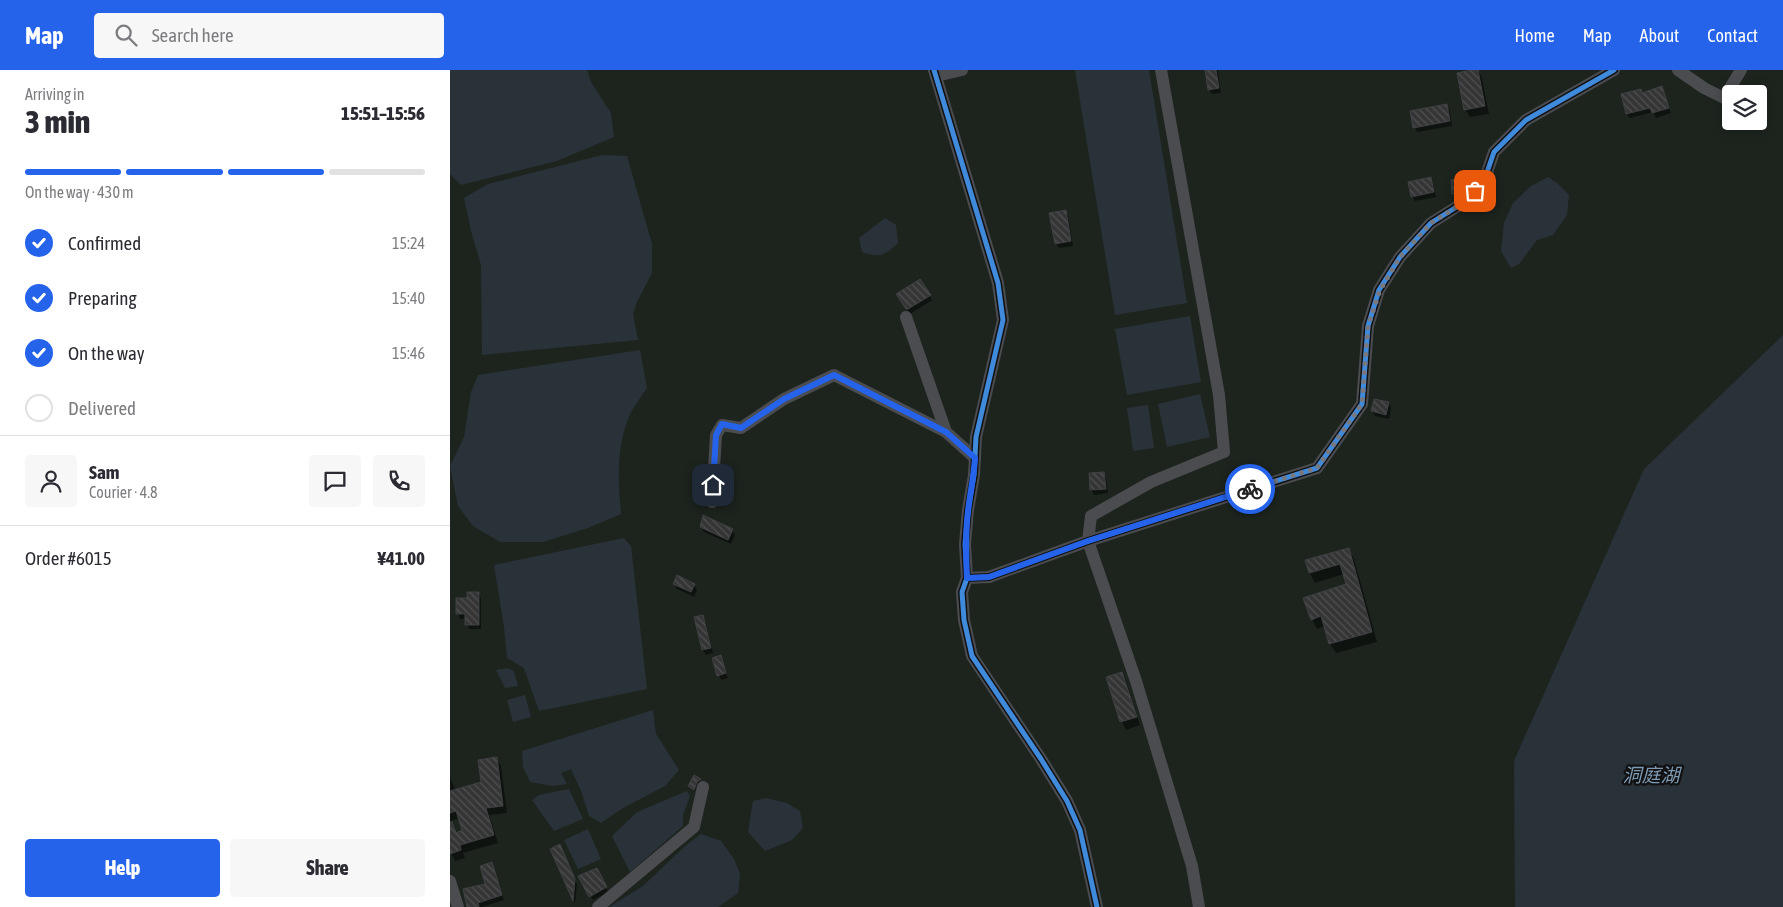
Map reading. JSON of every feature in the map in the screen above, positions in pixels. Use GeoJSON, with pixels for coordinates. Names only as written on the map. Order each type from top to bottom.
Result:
{"type":"FeatureCollection","features":[{"type":"Feature","properties":{"kind":"street"},"geometry":{"type":"LineString","coordinates":[[962,70],[935,73],[998,283],[1003,320],[976,437],[974,475],[965,544],[967,578],[962,592],[964,620],[972,656],[1067,801],[1080,830],[1097,907]]}},
{"type":"Feature","properties":{"kind":"street"},"geometry":{"type":"LineString","coordinates":[[1161,70],[1220,394],[1224,452],[1151,482],[1091,516],[1088,541],[1136,682],[1190,856],[1199,907]]}},
{"type":"Feature","properties":{"kind":"street"},"geometry":{"type":"LineString","coordinates":[[967,578],[989,577],[1088,541],[1317,468],[1362,404],[1368,326],[1380,290],[1400,257],[1431,223],[1466,201],[1484,181],[1494,152],[1526,120],[1614,70]]}},
{"type":"Feature","properties":{"kind":"street"},"geometry":{"type":"LineString","coordinates":[[1678,70],[1704,88],[1724,98],[1741,70]]}},
{"type":"Feature","properties":{"kind":"street"},"geometry":{"type":"LineString","coordinates":[[906,317],[946,432]]}},
{"type":"Feature","properties":{"kind":"street"},"geometry":{"type":"LineString","coordinates":[[712,502],[716,435],[722,424],[741,428],[784,399],[834,375],[946,432],[975,458]]}},
{"type":"Feature","properties":{"kind":"street"},"geometry":{"type":"LineString","coordinates":[[598,907],[694,827],[703,787]]}},
{"type":"Feature","properties":{"kind":"street"},"geometry":{"type":"LineString","coordinates":[[450,881],[458,907]]}},
{"type":"Feature","properties":{"kind":"shaded area"},"geometry":{"type":"Polygon","coordinates":[[[450,70],[1783,70],[1783,907],[450,907],[450,70]]]}},
{"type":"Feature","properties":{"kind":"water"},"geometry":{"type":"Polygon","coordinates":[[[450,70],[587,70],[591,82],[611,113],[614,137],[557,161],[461,185],[450,174],[450,70]]]}},
{"type":"Feature","properties":{"kind":"water"},"geometry":{"type":"Polygon","coordinates":[[[1075,70],[1149,70],[1187,303],[1115,315],[1075,70]]]}},
{"type":"Feature","properties":{"kind":"water"},"geometry":{"type":"Polygon","coordinates":[[[602,155],[627,156],[652,244],[652,273],[633,314],[638,340],[482,355],[481,265],[464,198],[488,184],[602,155]]]}},
{"type":"Feature","properties":{"kind":"water"},"geometry":{"type":"Polygon","coordinates":[[[1548,177],[1569,195],[1567,215],[1553,235],[1537,240],[1519,264],[1511,268],[1501,251],[1504,223],[1513,203],[1531,186],[1548,177]]]}},
{"type":"Feature","properties":{"kind":"water"},"geometry":{"type":"Polygon","coordinates":[[[885,218],[896,225],[898,243],[882,255],[862,252],[859,238],[885,218]]]}},
{"type":"Feature","properties":{"kind":"water"},"geometry":{"type":"Polygon","coordinates":[[[1190,316],[1201,382],[1127,395],[1115,329],[1190,316]]]}},
{"type":"Feature","properties":{"kind":"water","name":"洞庭湖"},"geometry":{"type":"Polygon","coordinates":[[[1783,335],[1783,907],[1515,907],[1514,761],[1644,469],[1783,335]]]}},
{"type":"Feature","properties":{"kind":"water"},"geometry":{"type":"Polygon","coordinates":[[[640,350],[647,388],[630,414],[622,439],[619,463],[621,514],[588,528],[543,542],[500,542],[473,526],[458,506],[450,466],[464,437],[471,392],[478,375],[640,350]]]}},
{"type":"Feature","properties":{"kind":"water"},"geometry":{"type":"Polygon","coordinates":[[[1200,394],[1210,437],[1167,447],[1158,404],[1200,394]]]}},
{"type":"Feature","properties":{"kind":"water"},"geometry":{"type":"Polygon","coordinates":[[[1148,405],[1154,448],[1133,451],[1127,408],[1148,405]]]}},
{"type":"Feature","properties":{"kind":"water"},"geometry":{"type":"Polygon","coordinates":[[[624,538],[631,546],[647,689],[539,711],[524,668],[507,658],[494,565],[624,538]]]}},
{"type":"Feature","properties":{"kind":"water"},"geometry":{"type":"Polygon","coordinates":[[[507,668],[514,671],[518,686],[505,688],[496,670],[507,668]]]}},
{"type":"Feature","properties":{"kind":"water"},"geometry":{"type":"Polygon","coordinates":[[[525,695],[531,717],[513,722],[507,700],[525,695]]]}},
{"type":"Feature","properties":{"kind":"water"},"geometry":{"type":"Polygon","coordinates":[[[653,710],[656,734],[679,770],[665,786],[623,808],[601,823],[589,816],[571,769],[561,773],[567,784],[552,786],[530,782],[523,767],[522,751],[653,710]]]}},
{"type":"Feature","properties":{"kind":"water"},"geometry":{"type":"Polygon","coordinates":[[[569,789],[583,819],[554,831],[532,800],[539,795],[569,789]]]}},
{"type":"Feature","properties":{"kind":"water"},"geometry":{"type":"Polygon","coordinates":[[[687,791],[690,796],[683,815],[683,826],[630,872],[612,836],[637,812],[687,791]]]}},
{"type":"Feature","properties":{"kind":"water"},"geometry":{"type":"Polygon","coordinates":[[[766,798],[787,803],[800,811],[803,828],[792,840],[765,851],[748,832],[753,801],[766,798]]]}},
{"type":"Feature","properties":{"kind":"water"},"geometry":{"type":"Polygon","coordinates":[[[588,829],[601,859],[578,869],[564,840],[588,829]]]}},
{"type":"Feature","properties":{"kind":"water"},"geometry":{"type":"Polygon","coordinates":[[[701,834],[721,841],[734,859],[740,874],[738,893],[718,907],[609,907],[643,886],[684,847],[701,834]]]}},
{"type":"Feature","properties":{"kind":"building"},"geometry":{"type":"Polygon","coordinates":[[[1205,70],[1216,70],[1219,88],[1208,90],[1205,70]]]}},
{"type":"Feature","properties":{"kind":"building"},"geometry":{"type":"Polygon","coordinates":[[[1478,70],[1485,106],[1464,110],[1457,73],[1478,70]]]}},
{"type":"Feature","properties":{"kind":"building"},"geometry":{"type":"Polygon","coordinates":[[[1662,86],[1669,108],[1652,113],[1650,108],[1626,114],[1621,94],[1641,89],[1642,93],[1662,86]]]}},
{"type":"Feature","properties":{"kind":"building"},"geometry":{"type":"Polygon","coordinates":[[[1447,104],[1450,121],[1413,128],[1410,111],[1447,104]]]}},
{"type":"Feature","properties":{"kind":"building"},"geometry":{"type":"Polygon","coordinates":[[[1431,177],[1434,192],[1411,197],[1408,182],[1431,177]]]}},
{"type":"Feature","properties":{"kind":"building"},"geometry":{"type":"Polygon","coordinates":[[[1470,178],[1471,184],[1462,193],[1452,194],[1451,180],[1470,178]]]}},
{"type":"Feature","properties":{"kind":"building"},"geometry":{"type":"Polygon","coordinates":[[[1066,210],[1071,241],[1055,244],[1049,213],[1066,210]]]}},
{"type":"Feature","properties":{"kind":"building"},"geometry":{"type":"Polygon","coordinates":[[[920,279],[931,295],[906,309],[896,294],[920,279]]]}},
{"type":"Feature","properties":{"kind":"building"},"geometry":{"type":"Polygon","coordinates":[[[1374,399],[1389,402],[1386,415],[1371,411],[1374,399]]]}},
{"type":"Feature","properties":{"kind":"building"},"geometry":{"type":"Polygon","coordinates":[[[1104,472],[1106,489],[1090,490],[1089,473],[1104,472]]]}},
{"type":"Feature","properties":{"kind":"building"},"geometry":{"type":"Polygon","coordinates":[[[703,515],[733,529],[728,540],[700,527],[703,515]]]}},
{"type":"Feature","properties":{"kind":"building"},"geometry":{"type":"Polygon","coordinates":[[[1349,548],[1372,632],[1329,644],[1321,616],[1311,620],[1303,598],[1346,584],[1340,564],[1309,573],[1305,560],[1349,548]]]}},
{"type":"Feature","properties":{"kind":"building"},"geometry":{"type":"Polygon","coordinates":[[[677,575],[695,584],[691,592],[673,584],[677,575]]]}},
{"type":"Feature","properties":{"kind":"building"},"geometry":{"type":"Polygon","coordinates":[[[467,592],[479,592],[479,625],[465,625],[465,614],[456,614],[456,598],[467,598],[467,592]]]}},
{"type":"Feature","properties":{"kind":"building"},"geometry":{"type":"Polygon","coordinates":[[[703,615],[711,648],[702,650],[694,617],[703,615]]]}},
{"type":"Feature","properties":{"kind":"building"},"geometry":{"type":"Polygon","coordinates":[[[721,655],[726,673],[717,676],[712,658],[721,655]]]}},
{"type":"Feature","properties":{"kind":"building"},"geometry":{"type":"Polygon","coordinates":[[[1122,672],[1137,717],[1120,722],[1106,677],[1122,672]]]}},
{"type":"Feature","properties":{"kind":"building"},"geometry":{"type":"Polygon","coordinates":[[[497,757],[503,806],[486,808],[494,835],[460,845],[461,850],[450,854],[450,822],[452,822],[456,833],[462,830],[456,811],[450,813],[450,791],[481,782],[478,760],[497,757]]]}},
{"type":"Feature","properties":{"kind":"building"},"geometry":{"type":"Polygon","coordinates":[[[694,775],[701,779],[697,782],[694,790],[688,786],[694,775]]]}},
{"type":"Feature","properties":{"kind":"building"},"geometry":{"type":"Polygon","coordinates":[[[560,844],[575,879],[573,901],[550,849],[560,844]]]}},
{"type":"Feature","properties":{"kind":"building"},"geometry":{"type":"Polygon","coordinates":[[[492,862],[502,895],[478,903],[479,907],[467,907],[463,889],[485,884],[480,866],[492,862]]]}},
{"type":"Feature","properties":{"kind":"building"},"geometry":{"type":"Polygon","coordinates":[[[597,868],[607,887],[589,897],[578,876],[597,868]]]}},
{"type":"Feature","properties":{"kind":"cycle path"},"geometry":{"type":"LineString","coordinates":[[934,70],[998,283],[1003,320],[976,437],[974,475],[965,544],[967,578]]}},
{"type":"Feature","properties":{"kind":"cycle path"},"geometry":{"type":"LineString","coordinates":[[1097,907],[1080,830],[1067,801],[972,656],[964,620],[962,592],[967,578],[989,577],[1088,541],[1317,468],[1362,404],[1368,326],[1379,290],[1400,257],[1431,223],[1466,201],[1484,181],[1494,152],[1526,120],[1614,70]]}},
{"type":"Feature","properties":{"kind":"way so far"},"geometry":{"type":"LineString","coordinates":[[1250,489],[1317,468],[1362,404],[1368,326],[1380,290],[1400,257],[1431,223],[1466,201],[1475,191]]}},
{"type":"Feature","properties":{"kind":"route"},"geometry":{"type":"LineString","coordinates":[[713,485],[716,435],[722,424],[741,428],[784,399],[834,375],[946,432],[975,458],[965,544],[967,578],[989,577],[1088,541],[1250,489]]}}]}
